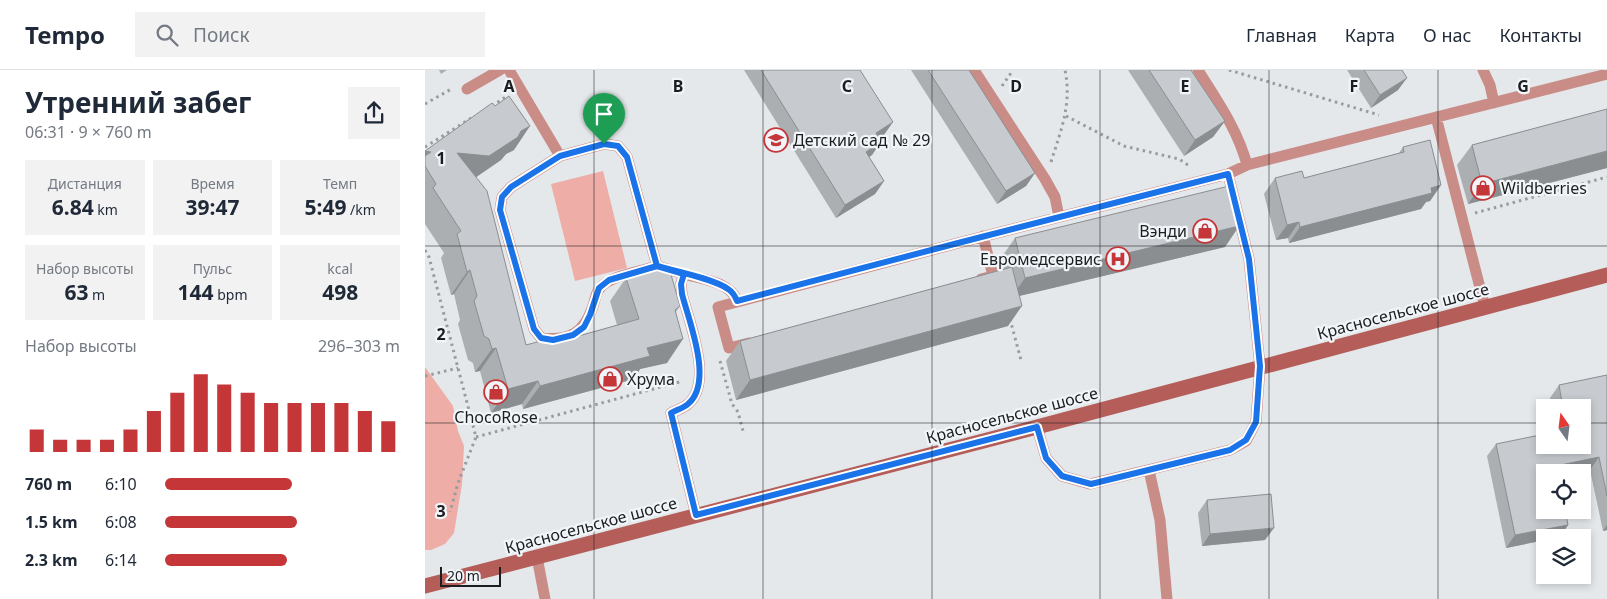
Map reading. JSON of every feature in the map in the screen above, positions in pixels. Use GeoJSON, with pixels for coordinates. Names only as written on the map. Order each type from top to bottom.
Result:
{"type":"FeatureCollection","features":[{"type":"Feature","properties":{"kind":"main road","name":"Красносельское шоссе"},"geometry":{"type":"LineString","coordinates":[[425,586],[1037,427],[1607,275]]}},
{"type":"Feature","properties":{"kind":"lane"},"geometry":{"type":"LineString","coordinates":[[467,89],[500,70]]}},
{"type":"Feature","properties":{"kind":"lane"},"geometry":{"type":"LineString","coordinates":[[509,70],[560,156]]}},
{"type":"Feature","properties":{"kind":"lane"},"geometry":{"type":"LineString","coordinates":[[974,70],[1045,179],[1055,197],[1059,217]]}},
{"type":"Feature","properties":{"kind":"lane"},"geometry":{"type":"LineString","coordinates":[[1198,70],[1236,132],[1243,148],[1247,165]]}},
{"type":"Feature","properties":{"kind":"lane"},"geometry":{"type":"LineString","coordinates":[[1483,70],[1490,86],[1493,103]]}},
{"type":"Feature","properties":{"kind":"lane"},"geometry":{"type":"LineString","coordinates":[[758,341],[729,348],[718,307],[983,236],[1228,174],[1247,165],[1607,74]]}},
{"type":"Feature","properties":{"kind":"lane"},"geometry":{"type":"LineString","coordinates":[[1436,117],[1485,307]]}},
{"type":"Feature","properties":{"kind":"lane"},"geometry":{"type":"LineString","coordinates":[[657,266],[627,157],[618,146],[604,144],[560,156],[511,187],[502,197],[500,210],[534,329],[541,338],[553,340],[573,335],[584,327],[599,288],[609,280],[657,266],[729,289],[735,295],[737,301]]}},
{"type":"Feature","properties":{"kind":"lane"},"geometry":{"type":"LineString","coordinates":[[1037,427],[1046,458],[1062,476],[1091,484],[1230,450],[1246,440],[1256,422],[1260,366],[1249,259],[1228,174]]}},
{"type":"Feature","properties":{"kind":"lane"},"geometry":{"type":"LineString","coordinates":[[974,281],[993,276],[983,236]]}},
{"type":"Feature","properties":{"kind":"lane"},"geometry":{"type":"LineString","coordinates":[[684,274],[681,284],[682,294],[700,362],[701,376],[698,391],[688,404],[671,413],[696,515]]}},
{"type":"Feature","properties":{"kind":"lane"},"geometry":{"type":"LineString","coordinates":[[1149,470],[1160,520],[1167,599]]}},
{"type":"Feature","properties":{"kind":"lane"},"geometry":{"type":"LineString","coordinates":[[537,557],[545,599]]}},
{"type":"Feature","properties":{"kind":"path"},"geometry":{"type":"LineString","coordinates":[[1045,179],[1066,116],[1067,81],[1065,70]]}},
{"type":"Feature","properties":{"kind":"path"},"geometry":{"type":"LineString","coordinates":[[1229,70],[1380,116]]}},
{"type":"Feature","properties":{"kind":"path"},"geometry":{"type":"LineString","coordinates":[[425,104],[453,87],[467,89]]}},
{"type":"Feature","properties":{"kind":"path"},"geometry":{"type":"LineString","coordinates":[[485,110],[502,99]]}},
{"type":"Feature","properties":{"kind":"path"},"geometry":{"type":"LineString","coordinates":[[425,146],[476,115]]}},
{"type":"Feature","properties":{"kind":"path"},"geometry":{"type":"LineString","coordinates":[[1066,116],[1124,146],[1179,159],[1208,179]]}},
{"type":"Feature","properties":{"kind":"path"},"geometry":{"type":"LineString","coordinates":[[1462,216],[1607,177]]}},
{"type":"Feature","properties":{"kind":"path"},"geometry":{"type":"LineString","coordinates":[[425,250],[429,257],[477,437],[458,483],[450,512]]}},
{"type":"Feature","properties":{"kind":"path"},"geometry":{"type":"LineString","coordinates":[[1010,317],[1021,360]]}},
{"type":"Feature","properties":{"kind":"path"},"geometry":{"type":"LineString","coordinates":[[729,348],[720,358],[732,404],[738,412],[743,431]]}},
{"type":"Feature","properties":{"kind":"path"},"geometry":{"type":"LineString","coordinates":[[425,376],[459,368]]}},
{"type":"Feature","properties":{"kind":"path"},"geometry":{"type":"LineString","coordinates":[[477,437],[701,376]]}},
{"type":"Feature","properties":{"kind":"shaded area"},"geometry":{"type":"Polygon","coordinates":[[[603,171],[627,268],[575,281],[551,184],[603,171]]]}},
{"type":"Feature","properties":{"kind":"shaded area"},"geometry":{"type":"Polygon","coordinates":[[[425,367],[453,406],[458,431],[464,446],[462,484],[454,533],[445,544],[431,550],[425,550],[425,367]]]}},
{"type":"Feature","properties":{"kind":"building"},"geometry":{"type":"Polygon","coordinates":[[[761,70],[860,70],[893,122],[876,133],[881,142],[866,152],[884,181],[845,205],[761,70]]]}},
{"type":"Feature","properties":{"kind":"building"},"geometry":{"type":"Polygon","coordinates":[[[928,70],[969,70],[1035,173],[1006,191],[928,70]]]}},
{"type":"Feature","properties":{"kind":"building"},"geometry":{"type":"Polygon","coordinates":[[[1149,70],[1191,70],[1225,121],[1195,140],[1149,70]]]}},
{"type":"Feature","properties":{"kind":"building"},"geometry":{"type":"Polygon","coordinates":[[[1364,70],[1402,70],[1407,78],[1380,95],[1364,70]]]}},
{"type":"Feature","properties":{"kind":"building"},"geometry":{"type":"Polygon","coordinates":[[[509,96],[530,126],[521,131],[518,137],[489,156],[457,153],[487,191],[526,345],[563,335],[568,339],[639,319],[626,278],[664,267],[670,271],[680,306],[675,310],[683,339],[647,348],[650,356],[540,386],[538,381],[508,389],[496,348],[492,349],[489,339],[484,336],[474,301],[477,296],[470,270],[467,272],[457,234],[461,231],[433,188],[436,184],[425,166],[425,156],[431,152],[425,151],[492,103],[495,106],[509,96]]]}},
{"type":"Feature","properties":{"kind":"building"},"geometry":{"type":"Polygon","coordinates":[[[1607,109],[1607,151],[1482,184],[1472,145],[1607,109]]]}},
{"type":"Feature","properties":{"kind":"building"},"geometry":{"type":"Polygon","coordinates":[[[1430,140],[1441,185],[1431,188],[1432,193],[1300,227],[1299,222],[1287,225],[1275,178],[1302,171],[1304,178],[1404,152],[1403,147],[1430,140]]]}},
{"type":"Feature","properties":{"kind":"building"},"geometry":{"type":"Polygon","coordinates":[[[1229,186],[1239,226],[1025,278],[1015,238],[1229,186]]]}},
{"type":"Feature","properties":{"kind":"building"},"geometry":{"type":"Polygon","coordinates":[[[1012,267],[1022,306],[750,380],[740,341],[1012,267]]]}},
{"type":"Feature","properties":{"kind":"building"},"geometry":{"type":"Polygon","coordinates":[[[1607,375],[1607,496],[1599,457],[1566,464],[1536,464],[1536,519],[1567,519],[1568,525],[1536,529],[1536,531],[1515,535],[1496,444],[1536,436],[1536,454],[1591,454],[1591,399],[1561,399],[1559,385],[1607,375]]]}},
{"type":"Feature","properties":{"kind":"building"},"geometry":{"type":"Polygon","coordinates":[[[1271,494],[1274,528],[1210,534],[1207,500],[1271,494]]]}},
{"type":"Feature","properties":{"kind":"place","name":"Детский сад № 29"},"geometry":{"type":"Point","coordinates":[776,140]}},
{"type":"Feature","properties":{"kind":"place","name":"Wildberries"},"geometry":{"type":"Point","coordinates":[1483,188]}},
{"type":"Feature","properties":{"kind":"place","name":"Вэнди"},"geometry":{"type":"Point","coordinates":[1205,231]}},
{"type":"Feature","properties":{"kind":"place","name":"Евромедсервис"},"geometry":{"type":"Point","coordinates":[1118,259]}},
{"type":"Feature","properties":{"kind":"place","name":"Хрума"},"geometry":{"type":"Point","coordinates":[610,379]}},
{"type":"Feature","properties":{"kind":"place","name":"ChocoRose"},"geometry":{"type":"Point","coordinates":[496,392]}},
{"type":"Feature","properties":{"kind":"route"},"geometry":{"type":"LineString","coordinates":[[604,144],[560,156],[511,187],[502,197],[500,210],[534,329],[541,338],[553,340],[573,335],[584,327],[599,288],[609,280],[657,266],[684,274],[681,284],[682,294],[700,362],[701,376],[698,391],[688,404],[671,413],[696,515],[1037,427],[1046,458],[1062,476],[1091,484],[1230,450],[1246,440],[1256,422],[1260,366],[1249,259],[1228,174],[737,301],[735,295],[729,289],[722,286],[684,274],[657,266],[627,157],[618,146],[604,144]]}}]}
